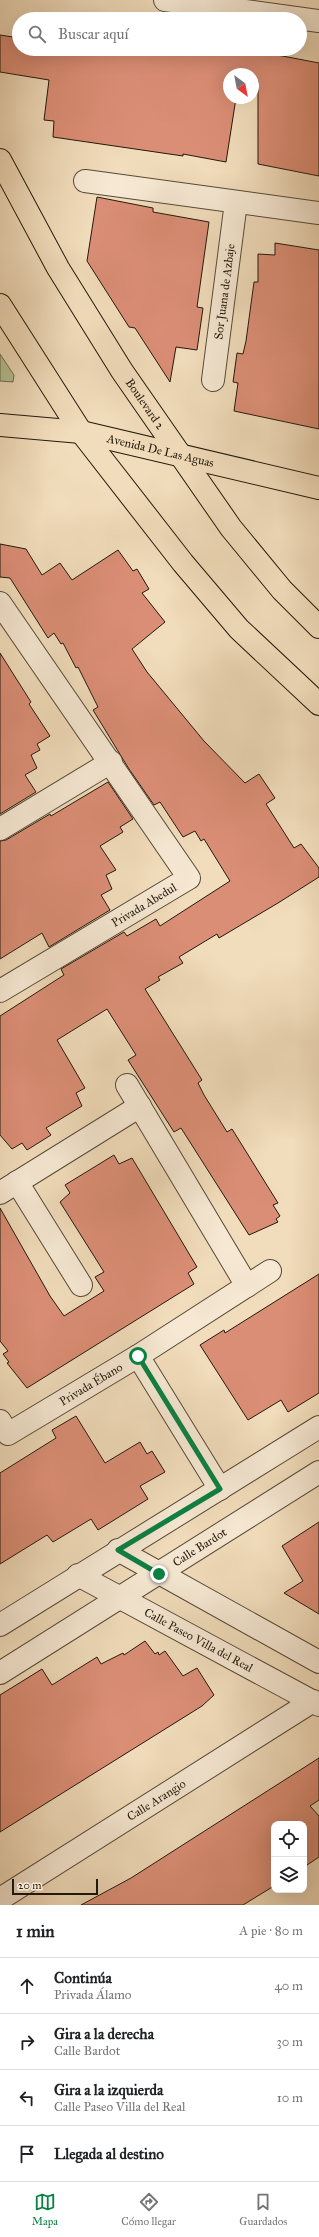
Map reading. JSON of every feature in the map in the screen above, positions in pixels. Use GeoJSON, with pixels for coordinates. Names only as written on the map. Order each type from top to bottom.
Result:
{"type":"FeatureCollection","features":[{"type":"Feature","properties":{"kind":"main road","name":"Boulevard 2"},"geometry":{"type":"LineString","coordinates":[[0,160],[58,268],[122,371],[180,456],[236,534],[282,590],[319,627]]}},
{"type":"Feature","properties":{"kind":"main road"},"geometry":{"type":"LineString","coordinates":[[0,305],[80,432],[183,563],[239,629],[319,704]]}},
{"type":"Feature","properties":{"kind":"main road","name":"Avenida De Las Aguas"},"geometry":{"type":"LineString","coordinates":[[0,425],[80,432],[319,488]]}},
{"type":"Feature","properties":{"kind":"street"},"geometry":{"type":"LineString","coordinates":[[165,0],[275,7],[291,12]]}},
{"type":"Feature","properties":{"kind":"street"},"geometry":{"type":"LineString","coordinates":[[307,17],[319,21]]}},
{"type":"Feature","properties":{"kind":"street"},"geometry":{"type":"LineString","coordinates":[[85,181],[319,213]]}},
{"type":"Feature","properties":{"kind":"street","name":"Sor Juana de Azbaje"},"geometry":{"type":"LineString","coordinates":[[213,380],[236,202]]}},
{"type":"Feature","properties":{"kind":"street","name":"Privada Abedul"},"geometry":{"type":"LineString","coordinates":[[0,603],[111,762],[189,878],[0,991]]}},
{"type":"Feature","properties":{"kind":"street"},"geometry":{"type":"LineString","coordinates":[[0,829],[111,762]]}},
{"type":"Feature","properties":{"kind":"street"},"geometry":{"type":"LineString","coordinates":[[127,1085],[247,1286]]}},
{"type":"Feature","properties":{"kind":"street"},"geometry":{"type":"LineString","coordinates":[[80,1285],[8,1188],[140,1106]]}},
{"type":"Feature","properties":{"kind":"street","name":"Privada Ébano"},"geometry":{"type":"LineString","coordinates":[[0,1421],[8,1434],[138,1356],[270,1271]]}},
{"type":"Feature","properties":{"kind":"street"},"geometry":{"type":"LineString","coordinates":[[138,1356],[220,1489]]}},
{"type":"Feature","properties":{"kind":"street"},"geometry":{"type":"LineString","coordinates":[[0,1624],[319,1427]]}},
{"type":"Feature","properties":{"kind":"street","name":"Calle Bardot"},"geometry":{"type":"LineString","coordinates":[[0,1673],[319,1472]]}},
{"type":"Feature","properties":{"kind":"street"},"geometry":{"type":"LineString","coordinates":[[118,1550],[319,1662]]}},
{"type":"Feature","properties":{"kind":"street","name":"Calle Paseo Villa del Real"},"geometry":{"type":"LineString","coordinates":[[78,1575],[316,1703]]}},
{"type":"Feature","properties":{"kind":"street","name":"Calle Arangio"},"geometry":{"type":"LineString","coordinates":[[0,1899],[316,1703]]}},
{"type":"Feature","properties":{"kind":"green space"},"geometry":{"type":"Polygon","coordinates":[[[0,354],[14,375],[13,382],[0,381],[0,354]]]}},
{"type":"Feature","properties":{"kind":"building"},"geometry":{"type":"Polygon","coordinates":[[[0,35],[12,37],[12,56],[282,56],[319,63],[319,176],[258,164],[259,68],[223,68],[223,104],[235,104],[226,162],[183,154],[183,156],[53,137],[54,121],[44,120],[49,80],[0,72],[0,35]]]}},
{"type":"Feature","properties":{"kind":"building"},"geometry":{"type":"Polygon","coordinates":[[[97,197],[153,208],[153,212],[209,222],[197,307],[203,308],[197,350],[176,347],[170,382],[135,328],[129,327],[87,261],[97,197]]]}},
{"type":"Feature","properties":{"kind":"building"},"geometry":{"type":"Polygon","coordinates":[[[275,243],[319,250],[319,429],[234,411],[238,383],[233,382],[237,353],[243,354],[246,341],[254,282],[258,282],[258,254],[275,255],[275,243]]]}},
{"type":"Feature","properties":{"kind":"building"},"geometry":{"type":"Polygon","coordinates":[[[0,544],[26,549],[42,575],[60,563],[72,580],[118,550],[133,571],[137,569],[149,589],[142,593],[165,622],[132,649],[147,672],[204,741],[245,783],[259,774],[275,798],[266,804],[294,848],[301,844],[319,868],[319,877],[219,938],[217,934],[179,957],[183,963],[158,977],[160,980],[145,989],[202,1080],[198,1083],[204,1095],[227,1132],[232,1129],[278,1203],[273,1205],[280,1216],[276,1219],[278,1222],[249,1235],[181,1128],[174,1132],[128,1060],[136,1055],[107,1009],[57,1040],[85,1088],[76,1093],[82,1106],[46,1128],[51,1135],[27,1150],[22,1143],[12,1149],[0,1135],[0,1016],[64,975],[61,969],[124,932],[127,936],[156,919],[160,926],[230,881],[204,839],[201,841],[195,831],[183,837],[160,802],[154,805],[129,769],[93,710],[98,707],[78,667],[76,668],[63,643],[61,644],[54,633],[48,638],[10,578],[0,577],[0,544]]]}},
{"type":"Feature","properties":{"kind":"building"},"geometry":{"type":"Polygon","coordinates":[[[0,653],[31,702],[29,704],[50,736],[37,744],[40,750],[31,755],[37,768],[25,775],[36,792],[0,814],[0,653]]]}},
{"type":"Feature","properties":{"kind":"building"},"geometry":{"type":"Polygon","coordinates":[[[108,782],[133,819],[120,827],[123,832],[100,846],[116,870],[106,875],[112,889],[101,895],[110,910],[49,947],[42,933],[0,959],[0,841],[6,840],[50,814],[51,816],[108,782]]]}},
{"type":"Feature","properties":{"kind":"building"},"geometry":{"type":"Polygon","coordinates":[[[114,1155],[119,1164],[132,1158],[197,1267],[188,1273],[194,1284],[27,1388],[7,1363],[9,1362],[3,1354],[8,1351],[0,1341],[0,1208],[50,1296],[64,1316],[104,1291],[95,1277],[104,1272],[60,1202],[70,1193],[65,1185],[114,1155]]]}},
{"type":"Feature","properties":{"kind":"building"},"geometry":{"type":"Polygon","coordinates":[[[319,1274],[319,1393],[288,1412],[281,1400],[248,1420],[200,1345],[224,1330],[225,1333],[319,1274]]]}},
{"type":"Feature","properties":{"kind":"building"},"geometry":{"type":"Polygon","coordinates":[[[76,1416],[105,1463],[140,1442],[147,1454],[152,1451],[165,1472],[140,1486],[148,1499],[98,1530],[91,1519],[53,1542],[47,1535],[0,1564],[0,1473],[56,1438],[52,1430],[76,1416]]]}},
{"type":"Feature","properties":{"kind":"building"},"geometry":{"type":"Polygon","coordinates":[[[319,1522],[319,1614],[284,1593],[303,1581],[282,1546],[319,1522]]]}},
{"type":"Feature","properties":{"kind":"building"},"geometry":{"type":"Polygon","coordinates":[[[145,1641],[155,1654],[158,1652],[159,1655],[165,1651],[183,1676],[197,1668],[214,1695],[202,1706],[0,1832],[0,1695],[42,1669],[52,1685],[97,1657],[101,1664],[123,1653],[124,1655],[145,1641]]]}},
{"type":"Feature","properties":{"kind":"building"},"geometry":{"type":"Polygon","coordinates":[[[319,1758],[319,1800],[310,1806],[319,1816],[319,1857],[307,1865],[307,1821],[271,1821],[271,1888],[243,1905],[81,1905],[131,1878],[319,1758]]]}},
{"type":"Feature","properties":{"kind":"route"},"geometry":{"type":"LineString","coordinates":[[138,1356],[220,1489],[118,1550],[159,1574]]}}]}
